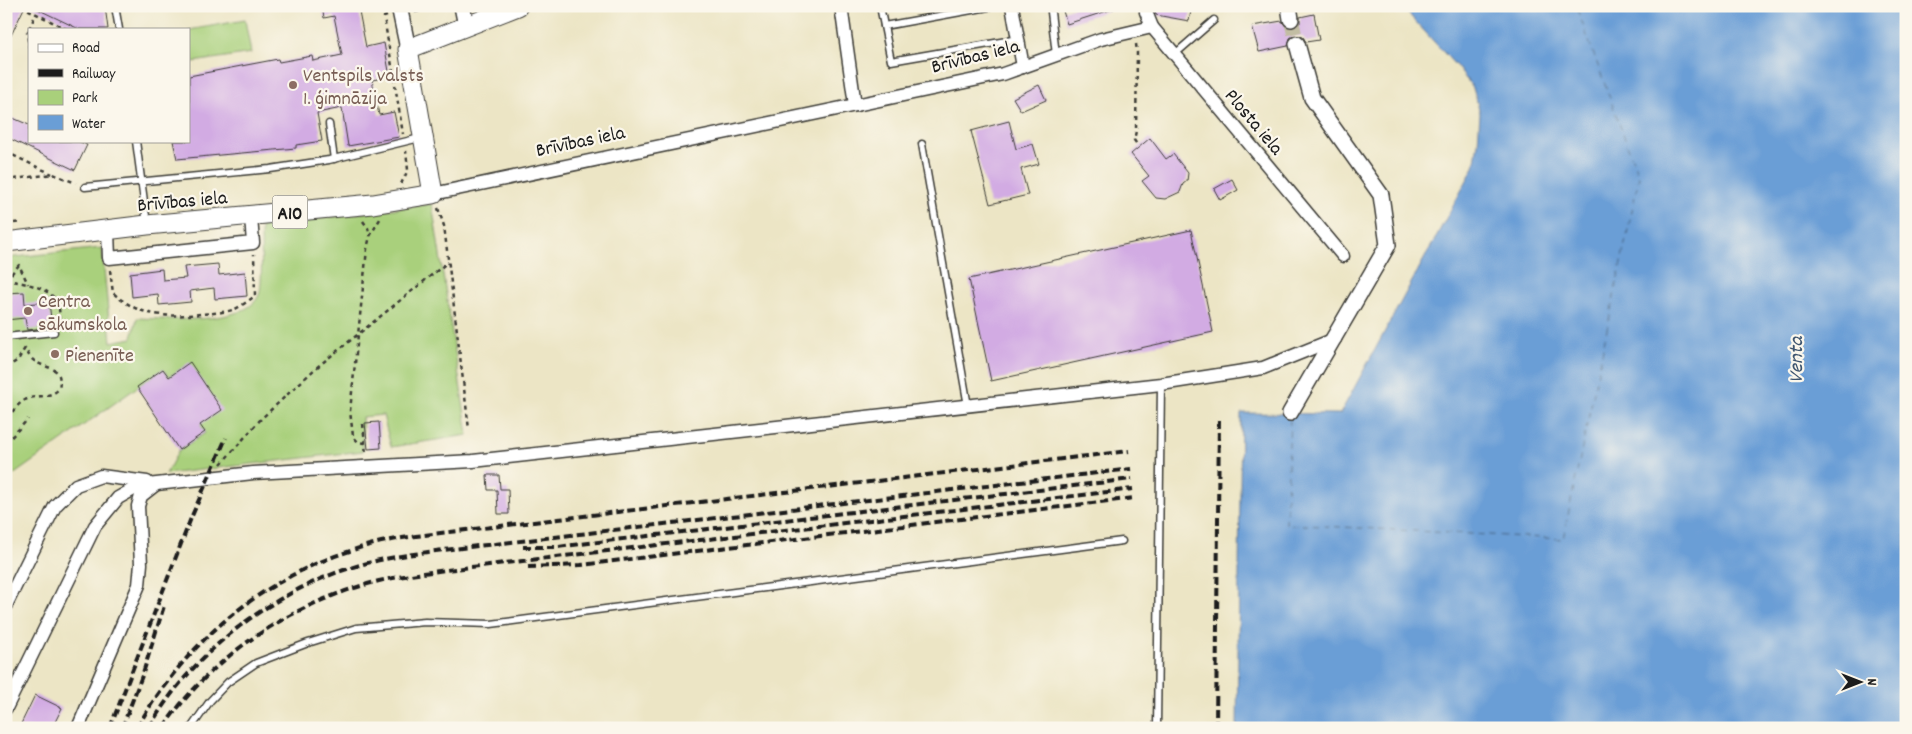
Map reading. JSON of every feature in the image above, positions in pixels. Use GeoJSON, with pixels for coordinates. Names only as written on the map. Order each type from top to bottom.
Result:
{"type":"FeatureCollection","features":[{"type":"Feature","properties":{"kind":"main road"},"geometry":{"type":"LineString","coordinates":[[433,194],[408,49],[518,6]]}},
{"type":"Feature","properties":{"kind":"main road","name":"Brīvības iela"},"geometry":{"type":"LineString","coordinates":[[6,242],[147,225],[251,217],[373,204],[433,194]]}},
{"type":"Feature","properties":{"kind":"street"},"geometry":{"type":"LineString","coordinates":[[399,6],[408,49]]}},
{"type":"Feature","properties":{"kind":"street"},"geometry":{"type":"LineString","coordinates":[[462,6],[466,26]]}},
{"type":"Feature","properties":{"kind":"street"},"geometry":{"type":"LineString","coordinates":[[841,6],[855,105]]}},
{"type":"Feature","properties":{"kind":"street"},"geometry":{"type":"LineString","coordinates":[[1012,6],[1023,67]]}},
{"type":"Feature","properties":{"kind":"street","name":"Plosta iela"},"geometry":{"type":"LineString","coordinates":[[1146,6],[1146,12],[1152,27],[1343,256]]}},
{"type":"Feature","properties":{"kind":"street","name":"Brīvības iela"},"geometry":{"type":"LineString","coordinates":[[433,194],[1003,74],[1101,39],[1152,27]]}},
{"type":"Feature","properties":{"kind":"street"},"geometry":{"type":"LineString","coordinates":[[1290,413],[1388,245],[1381,195],[1312,98],[1297,44]]}},
{"type":"Feature","properties":{"kind":"street"},"geometry":{"type":"LineString","coordinates":[[108,230],[109,258],[253,243],[251,217]]}},
{"type":"Feature","properties":{"kind":"street"},"geometry":{"type":"LineString","coordinates":[[6,708],[94,526],[118,498],[139,486],[253,473],[473,461],[1161,384],[1263,368],[1334,339]]}},
{"type":"Feature","properties":{"kind":"street"},"geometry":{"type":"LineString","coordinates":[[6,605],[55,506],[76,485],[102,476],[157,484]]}},
{"type":"Feature","properties":{"kind":"street"},"geometry":{"type":"LineString","coordinates":[[78,728],[139,586],[141,564],[138,506],[141,496],[157,484]]}},
{"type":"Feature","properties":{"kind":"lane"},"geometry":{"type":"LineString","coordinates":[[115,6],[119,28]]}},
{"type":"Feature","properties":{"kind":"lane"},"geometry":{"type":"LineString","coordinates":[[880,6],[891,61],[1018,39]]}},
{"type":"Feature","properties":{"kind":"lane"},"geometry":{"type":"LineString","coordinates":[[884,26],[994,6]]}},
{"type":"Feature","properties":{"kind":"lane"},"geometry":{"type":"LineString","coordinates":[[1053,6],[1051,12],[1056,55]]}},
{"type":"Feature","properties":{"kind":"lane"},"geometry":{"type":"LineString","coordinates":[[1175,54],[1214,20]]}},
{"type":"Feature","properties":{"kind":"lane"},"geometry":{"type":"LineString","coordinates":[[329,124],[334,159]]}},
{"type":"Feature","properties":{"kind":"lane"},"geometry":{"type":"LineString","coordinates":[[84,186],[270,169],[334,159],[424,137]]}},
{"type":"Feature","properties":{"kind":"lane"},"geometry":{"type":"LineString","coordinates":[[136,142],[147,225]]}},
{"type":"Feature","properties":{"kind":"lane"},"geometry":{"type":"LineString","coordinates":[[922,144],[968,406]]}},
{"type":"Feature","properties":{"kind":"lane"},"geometry":{"type":"LineString","coordinates":[[6,337],[54,332]]}},
{"type":"Feature","properties":{"kind":"lane"},"geometry":{"type":"LineString","coordinates":[[1157,728],[1161,384]]}},
{"type":"Feature","properties":{"kind":"lane"},"geometry":{"type":"LineString","coordinates":[[191,728],[228,682],[256,663],[308,643],[356,628],[425,622],[491,624],[1122,541]]}},
{"type":"Feature","properties":{"kind":"path"},"geometry":{"type":"LineString","coordinates":[[21,6],[64,28]]}},
{"type":"Feature","properties":{"kind":"path"},"geometry":{"type":"LineString","coordinates":[[29,28],[36,14]]}},
{"type":"Feature","properties":{"kind":"path"},"geometry":{"type":"LineString","coordinates":[[1137,52],[1136,131],[1134,140],[1138,146]]}},
{"type":"Feature","properties":{"kind":"path"},"geometry":{"type":"LineString","coordinates":[[6,152],[84,186]]}},
{"type":"Feature","properties":{"kind":"path"},"geometry":{"type":"LineString","coordinates":[[6,180],[53,174]]}},
{"type":"Feature","properties":{"kind":"path"},"geometry":{"type":"LineString","coordinates":[[365,443],[358,442],[353,436],[350,411],[367,249],[370,236],[380,219]]}},
{"type":"Feature","properties":{"kind":"path"},"geometry":{"type":"LineString","coordinates":[[363,221],[368,228],[370,236]]}},
{"type":"Feature","properties":{"kind":"path"},"geometry":{"type":"LineString","coordinates":[[444,226],[469,429]]}},
{"type":"Feature","properties":{"kind":"path"},"geometry":{"type":"LineString","coordinates":[[109,258],[113,293],[127,305],[149,313],[168,316],[214,313],[235,309],[255,296],[256,268],[253,243]]}},
{"type":"Feature","properties":{"kind":"path"},"geometry":{"type":"LineString","coordinates":[[18,257],[19,265],[28,284]]}},
{"type":"Feature","properties":{"kind":"path"},"geometry":{"type":"LineString","coordinates":[[212,478],[226,456],[261,419],[316,368],[448,262]]}},
{"type":"Feature","properties":{"kind":"path"},"geometry":{"type":"LineString","coordinates":[[6,280],[19,265]]}},
{"type":"Feature","properties":{"kind":"path"},"geometry":{"type":"LineString","coordinates":[[6,280],[28,284],[49,292],[57,302],[59,320],[54,332]]}},
{"type":"Feature","properties":{"kind":"path"},"geometry":{"type":"LineString","coordinates":[[6,417],[26,400],[34,397],[49,396],[59,389],[58,373],[31,358],[25,348],[24,335]]}},
{"type":"Feature","properties":{"kind":"path"},"geometry":{"type":"LineString","coordinates":[[6,368],[18,360],[25,348]]}},
{"type":"Feature","properties":{"kind":"path"},"geometry":{"type":"LineString","coordinates":[[6,443],[28,420]]}},
{"type":"Feature","properties":{"kind":"path"},"geometry":{"type":"LineString","coordinates":[[363,424],[367,467]]}},
{"type":"Feature","properties":{"kind":"green space"},"geometry":{"type":"Polygon","coordinates":[[[245,20],[251,53],[193,62],[190,30],[245,20]]]}},
{"type":"Feature","properties":{"kind":"green space"},"geometry":{"type":"Polygon","coordinates":[[[432,204],[468,435],[391,447],[383,415],[362,417],[363,451],[166,474],[179,450],[205,433],[200,425],[190,363],[169,377],[163,369],[6,480],[6,258],[102,248],[111,342],[132,338],[137,318],[184,319],[222,316],[239,312],[251,305],[259,295],[260,290],[261,226],[432,204]]]}},
{"type":"Feature","properties":{"kind":"water","name":"Venta"},"geometry":{"type":"Polygon","coordinates":[[[1405,6],[1906,6],[1906,728],[1237,728],[1241,413],[1340,414],[1474,167],[1480,113],[1473,88],[1457,67],[1405,10],[1405,6]]]}},
{"type":"Feature","properties":{"kind":"building"},"geometry":{"type":"Polygon","coordinates":[[[6,6],[25,6],[6,46],[6,6]]]}},
{"type":"Feature","properties":{"kind":"building"},"geometry":{"type":"Polygon","coordinates":[[[31,6],[105,6],[108,28],[77,28],[31,6]]]}},
{"type":"Feature","properties":{"kind":"building"},"geometry":{"type":"Polygon","coordinates":[[[322,6],[358,6],[366,47],[384,43],[390,77],[372,80],[379,115],[394,112],[399,137],[348,146],[342,108],[317,113],[322,141],[296,145],[296,148],[177,159],[173,142],[190,142],[190,76],[278,59],[279,62],[312,56],[313,61],[342,55],[334,16],[324,18],[322,6]]]}},
{"type":"Feature","properties":{"kind":"building"},"geometry":{"type":"Polygon","coordinates":[[[1078,6],[1116,6],[1116,8],[1067,24],[1063,11],[1078,6]]]}},
{"type":"Feature","properties":{"kind":"building"},"geometry":{"type":"Polygon","coordinates":[[[1154,6],[1192,6],[1189,21],[1156,15],[1154,6]]]}},
{"type":"Feature","properties":{"kind":"building"},"geometry":{"type":"Polygon","coordinates":[[[1314,14],[1319,40],[1306,42],[1303,37],[1295,35],[1290,38],[1288,46],[1259,52],[1252,26],[1282,21],[1287,28],[1293,28],[1300,23],[1300,17],[1314,14]]]}},
{"type":"Feature","properties":{"kind":"building"},"geometry":{"type":"Polygon","coordinates":[[[1039,85],[1046,100],[1021,111],[1013,98],[1039,85]]]}},
{"type":"Feature","properties":{"kind":"building"},"geometry":{"type":"Polygon","coordinates":[[[6,115],[28,125],[28,142],[80,142],[87,145],[75,170],[6,137],[6,115]]]}},
{"type":"Feature","properties":{"kind":"building"},"geometry":{"type":"Polygon","coordinates":[[[1009,121],[1016,149],[1033,144],[1039,164],[1021,169],[1028,195],[990,204],[971,131],[1009,121]]]}},
{"type":"Feature","properties":{"kind":"building"},"geometry":{"type":"Polygon","coordinates":[[[1150,138],[1166,159],[1173,154],[1188,173],[1187,181],[1183,184],[1180,192],[1165,199],[1156,198],[1142,181],[1149,176],[1131,154],[1150,138]]]}},
{"type":"Feature","properties":{"kind":"building"},"geometry":{"type":"Polygon","coordinates":[[[1232,179],[1238,190],[1220,200],[1214,189],[1232,179]]]}},
{"type":"Feature","properties":{"kind":"building"},"geometry":{"type":"Polygon","coordinates":[[[1191,230],[1213,332],[991,381],[969,279],[1191,230]]]}},
{"type":"Feature","properties":{"kind":"building"},"geometry":{"type":"Polygon","coordinates":[[[218,264],[219,275],[245,272],[247,296],[215,299],[214,288],[190,291],[191,302],[159,305],[158,294],[132,297],[130,273],[162,269],[163,280],[186,278],[184,267],[218,264]]]}},
{"type":"Feature","properties":{"kind":"building","name":"Centra sākumskola"},"geometry":{"type":"Polygon","coordinates":[[[24,292],[25,304],[49,302],[52,327],[27,330],[25,318],[6,320],[6,293],[24,292]]]}},
{"type":"Feature","properties":{"kind":"building"},"geometry":{"type":"Polygon","coordinates":[[[190,362],[222,410],[200,425],[205,432],[179,450],[137,387],[163,369],[169,377],[190,362]]]}},
{"type":"Feature","properties":{"kind":"building"},"geometry":{"type":"Polygon","coordinates":[[[379,422],[381,448],[368,449],[365,423],[379,422]]]}},
{"type":"Feature","properties":{"kind":"building"},"geometry":{"type":"Polygon","coordinates":[[[487,475],[499,475],[500,489],[508,489],[509,514],[498,514],[497,490],[488,490],[487,475]]]}},
{"type":"Feature","properties":{"kind":"building"},"geometry":{"type":"Polygon","coordinates":[[[35,695],[62,708],[52,728],[19,728],[35,695]]]}},
{"type":"Feature","properties":{"kind":"ferry route"},"geometry":{"type":"LineString","coordinates":[[1290,419],[1286,524],[1563,539],[1639,177],[1576,6]]}},
{"type":"Feature","properties":{"kind":"tunnel"},"geometry":{"type":"LineString","coordinates":[[1291,19],[1297,44]]}},
{"type":"Feature","properties":{"kind":"railway"},"geometry":{"type":"LineString","coordinates":[[1216,728],[1219,416]]}},
{"type":"Feature","properties":{"kind":"railway"},"geometry":{"type":"LineString","coordinates":[[110,728],[191,518],[226,438]]}},
{"type":"Feature","properties":{"kind":"railway"},"geometry":{"type":"LineString","coordinates":[[137,728],[156,697],[177,669],[201,642],[228,618],[256,597],[287,578],[319,563],[368,545],[416,536],[1129,451]]}},
{"type":"Feature","properties":{"kind":"railway"},"geometry":{"type":"LineString","coordinates":[[149,728],[187,675],[210,651],[235,630],[262,610],[290,593],[350,568],[397,557],[444,550],[1131,469]]}},
{"type":"Feature","properties":{"kind":"railway"},"geometry":{"type":"LineString","coordinates":[[523,547],[558,547],[1132,479]]}},
{"type":"Feature","properties":{"kind":"railway"},"geometry":{"type":"LineString","coordinates":[[163,728],[205,677],[257,635],[286,617],[316,603],[347,590],[379,581],[446,570],[1133,489]]}},
{"type":"Feature","properties":{"kind":"railway"},"geometry":{"type":"LineString","coordinates":[[528,567],[581,565],[1134,498]]}},
{"type":"Feature","properties":{"kind":"railway"},"geometry":{"type":"LineString","coordinates":[[122,728],[143,673],[164,606]]}},
{"type":"Feature","properties":{"kind":"place","name":"Ventspils valsts 1. ģimnāzija"},"geometry":{"type":"Point","coordinates":[293,85]}},
{"type":"Feature","properties":{"kind":"place","name":"Centra sākumskola"},"geometry":{"type":"Point","coordinates":[28,311]}},
{"type":"Feature","properties":{"kind":"place","name":"Pienenīte"},"geometry":{"type":"Point","coordinates":[55,354]}}]}
